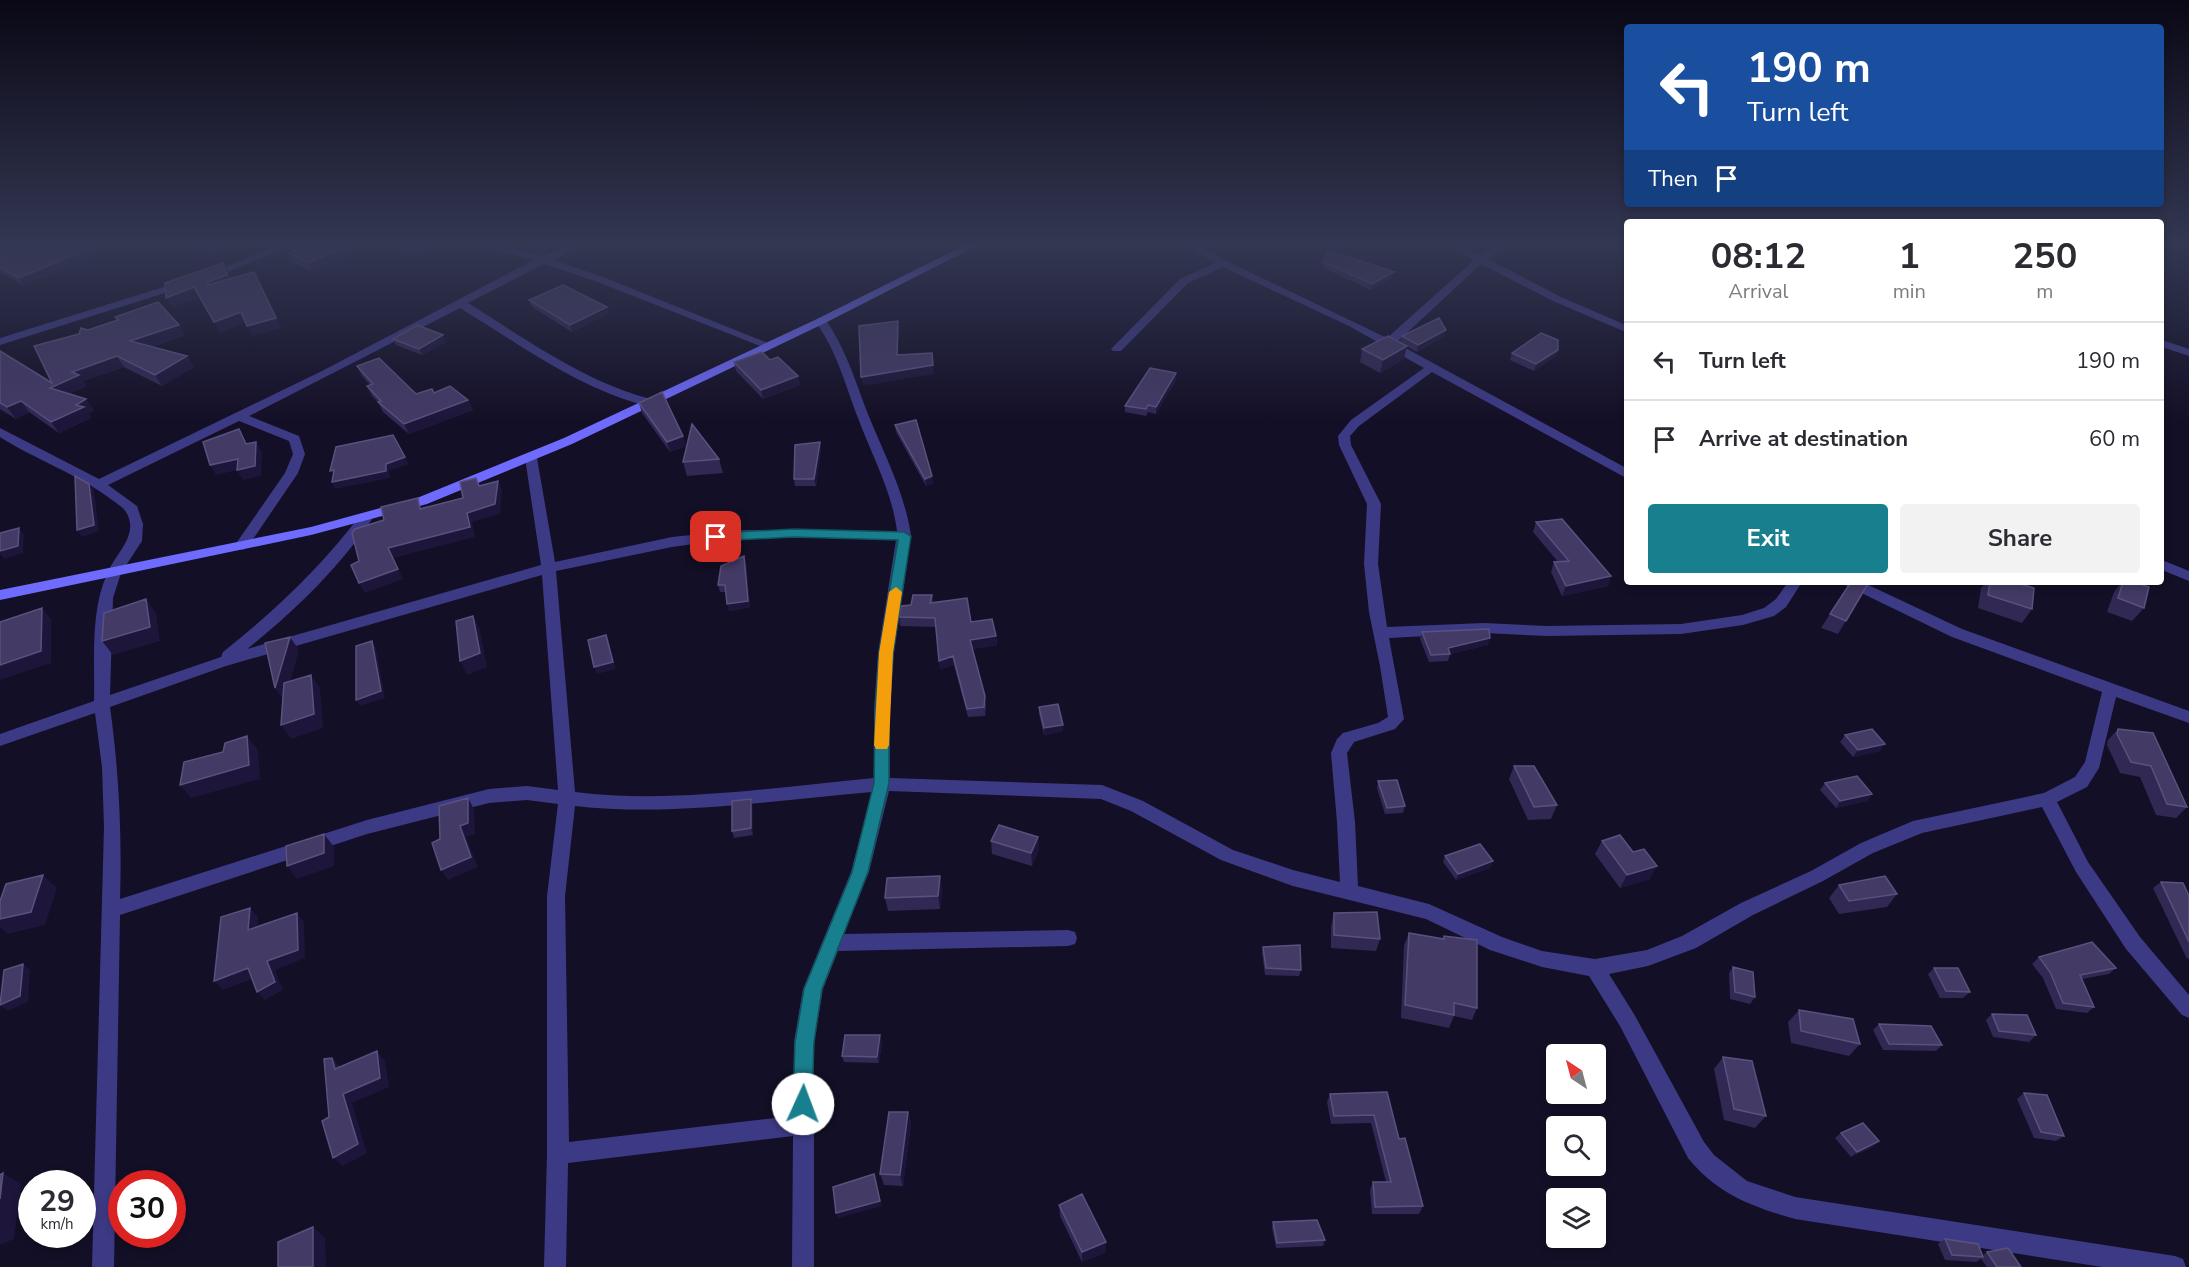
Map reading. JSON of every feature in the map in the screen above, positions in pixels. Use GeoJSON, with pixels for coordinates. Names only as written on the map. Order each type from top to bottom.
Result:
{"type":"FeatureCollection","features":[{"type":"Feature","properties":{"kind":"street"},"geometry":{"type":"LineString","coordinates":[[0,342],[132,302]]}},
{"type":"Feature","properties":{"kind":"street"},"geometry":{"type":"LineString","coordinates":[[99,484],[240,417],[464,302]]}},
{"type":"Feature","properties":{"kind":"street"},"geometry":{"type":"LineString","coordinates":[[658,302],[769,346]]}},
{"type":"Feature","properties":{"kind":"street"},"geometry":{"type":"LineString","coordinates":[[0,595],[242,545],[422,501],[531,458],[859,302]]}},
{"type":"Feature","properties":{"kind":"street"},"geometry":{"type":"LineString","coordinates":[[1118,349],[1163,302]]}},
{"type":"Feature","properties":{"kind":"street"},"geometry":{"type":"LineString","coordinates":[[1304,302],[1389,343],[1624,473]]}},
{"type":"Feature","properties":{"kind":"street"},"geometry":{"type":"LineString","coordinates":[[1389,343],[1411,319],[1432,302]]}},
{"type":"Feature","properties":{"kind":"street"},"geometry":{"type":"LineString","coordinates":[[1564,302],[1624,328]]}},
{"type":"Feature","properties":{"kind":"street"},"geometry":{"type":"LineString","coordinates":[[461,304],[572,371],[621,395],[647,402]]}},
{"type":"Feature","properties":{"kind":"street"},"geometry":{"type":"LineString","coordinates":[[803,1267],[804,1042],[813,989],[860,872],[882,783],[882,710],[886,653],[904,536],[903,518],[890,475],[868,430],[842,351],[821,321]]}},
{"type":"Feature","properties":{"kind":"street"},"geometry":{"type":"LineString","coordinates":[[2164,344],[2189,353]]}},
{"type":"Feature","properties":{"kind":"street"},"geometry":{"type":"LineString","coordinates":[[1349,892],[1346,822],[1339,753],[1343,740],[1389,725],[1396,719],[1371,564],[1374,504],[1345,445],[1344,436],[1348,428],[1431,368]]}},
{"type":"Feature","properties":{"kind":"street"},"geometry":{"type":"LineString","coordinates":[[240,417],[295,439],[299,454],[291,473],[242,545]]}},
{"type":"Feature","properties":{"kind":"street"},"geometry":{"type":"LineString","coordinates":[[0,432],[27,449],[99,484],[132,509],[136,524],[135,541],[114,573],[106,598],[103,630],[102,703],[111,779],[113,827],[103,1267]]}},
{"type":"Feature","properties":{"kind":"street"},"geometry":{"type":"LineString","coordinates":[[531,458],[549,568],[567,799],[556,896],[558,1154],[555,1267]]}},
{"type":"Feature","properties":{"kind":"street"},"geometry":{"type":"LineString","coordinates":[[221,662],[268,626],[305,590],[341,552],[367,516]]}},
{"type":"Feature","properties":{"kind":"street"},"geometry":{"type":"LineString","coordinates":[[0,740],[221,662],[549,568],[672,542],[738,534],[904,536]]}},
{"type":"Feature","properties":{"kind":"street"},"geometry":{"type":"LineString","coordinates":[[2164,566],[2189,576]]}},
{"type":"Feature","properties":{"kind":"street"},"geometry":{"type":"LineString","coordinates":[[1381,633],[1484,628],[1681,629],[1743,620],[1769,612],[1781,603],[1793,585]]}},
{"type":"Feature","properties":{"kind":"street"},"geometry":{"type":"LineString","coordinates":[[1856,585],[1957,633],[2189,717]]}},
{"type":"Feature","properties":{"kind":"street"},"geometry":{"type":"LineString","coordinates":[[111,910],[272,857],[439,807],[489,796],[527,793],[618,804],[702,800],[882,783],[1068,789],[1102,792],[1137,806],[1227,855],[1293,878],[1429,912],[1497,944],[1542,959],[1594,968],[1648,958],[1689,942],[1747,909],[1817,876],[1867,848],[1919,826],[2048,799],[2081,782],[2093,763],[2110,690]]}},
{"type":"Feature","properties":{"kind":"street"},"geometry":{"type":"LineString","coordinates":[[2048,799],[2082,867],[2127,934],[2189,1009]]}},
{"type":"Feature","properties":{"kind":"street"},"geometry":{"type":"LineString","coordinates":[[831,943],[1068,938]]}},
{"type":"Feature","properties":{"kind":"street"},"geometry":{"type":"LineString","coordinates":[[1594,968],[1627,1020],[1696,1150],[1708,1167],[1729,1184],[1758,1198],[1795,1208],[2175,1267]]}},
{"type":"Feature","properties":{"kind":"street"},"geometry":{"type":"LineString","coordinates":[[558,1154],[802,1125]]}},
{"type":"Feature","properties":{"kind":"building"},"geometry":{"type":"Polygon","coordinates":[[[158,302],[179,325],[130,341],[187,356],[155,375],[117,356],[72,372],[79,375],[50,388],[86,399],[76,405],[84,407],[51,422],[21,401],[7,407],[0,403],[0,351],[52,383],[34,346],[79,334],[81,328],[88,330],[118,320],[115,317],[158,302]]]}},
{"type":"Feature","properties":{"kind":"building"},"geometry":{"type":"Polygon","coordinates":[[[203,302],[268,302],[276,318],[247,326],[241,312],[214,322],[203,302]]]}},
{"type":"Feature","properties":{"kind":"building"},"geometry":{"type":"Polygon","coordinates":[[[532,302],[597,302],[607,307],[570,325],[532,302]]]}},
{"type":"Feature","properties":{"kind":"building"},"geometry":{"type":"Polygon","coordinates":[[[1439,318],[1446,330],[1418,345],[1402,336],[1439,318]]]}},
{"type":"Feature","properties":{"kind":"building"},"geometry":{"type":"Polygon","coordinates":[[[898,321],[897,355],[932,353],[933,365],[861,377],[859,326],[898,321]]]}},
{"type":"Feature","properties":{"kind":"building"},"geometry":{"type":"Polygon","coordinates":[[[417,325],[443,335],[419,349],[393,339],[417,325]]]}},
{"type":"Feature","properties":{"kind":"building"},"geometry":{"type":"Polygon","coordinates":[[[1541,333],[1558,340],[1558,350],[1536,364],[1512,353],[1541,333]]]}},
{"type":"Feature","properties":{"kind":"building"},"geometry":{"type":"Polygon","coordinates":[[[1388,336],[1407,346],[1383,360],[1362,349],[1388,336]]]}},
{"type":"Feature","properties":{"kind":"building"},"geometry":{"type":"Polygon","coordinates":[[[762,352],[770,360],[778,357],[798,376],[761,390],[734,362],[762,352]]]}},
{"type":"Feature","properties":{"kind":"building"},"geometry":{"type":"Polygon","coordinates":[[[379,358],[416,394],[432,389],[434,393],[450,386],[468,400],[404,424],[378,402],[381,401],[367,386],[373,384],[357,366],[379,358]]]}},
{"type":"Feature","properties":{"kind":"building"},"geometry":{"type":"Polygon","coordinates":[[[1150,368],[1176,373],[1156,407],[1148,405],[1146,409],[1125,406],[1150,368]]]}},
{"type":"Feature","properties":{"kind":"building"},"geometry":{"type":"Polygon","coordinates":[[[662,392],[683,436],[667,442],[639,403],[662,392]]]}},
{"type":"Feature","properties":{"kind":"building"},"geometry":{"type":"Polygon","coordinates":[[[916,420],[932,476],[925,479],[895,425],[916,420]]]}},
{"type":"Feature","properties":{"kind":"building"},"geometry":{"type":"Polygon","coordinates":[[[692,424],[719,459],[683,462],[692,424]]]}},
{"type":"Feature","properties":{"kind":"building"},"geometry":{"type":"Polygon","coordinates":[[[239,429],[246,444],[256,442],[255,466],[237,470],[238,459],[210,465],[203,442],[239,429]]]}},
{"type":"Feature","properties":{"kind":"building"},"geometry":{"type":"Polygon","coordinates":[[[393,435],[405,457],[386,464],[386,471],[332,482],[334,470],[330,471],[336,447],[393,435]]]}},
{"type":"Feature","properties":{"kind":"building"},"geometry":{"type":"Polygon","coordinates":[[[820,442],[814,479],[794,479],[795,445],[820,442]]]}},
{"type":"Feature","properties":{"kind":"building"},"geometry":{"type":"Polygon","coordinates":[[[75,476],[89,484],[94,525],[77,530],[75,476]]]}},
{"type":"Feature","properties":{"kind":"building"},"geometry":{"type":"Polygon","coordinates":[[[476,478],[479,486],[498,481],[495,504],[467,513],[470,527],[388,548],[398,569],[359,583],[351,565],[359,561],[352,533],[355,529],[384,520],[381,507],[418,498],[420,509],[463,498],[460,482],[476,478]]]}},
{"type":"Feature","properties":{"kind":"building"},"geometry":{"type":"Polygon","coordinates":[[[1562,519],[1611,576],[1566,586],[1554,562],[1569,561],[1536,522],[1562,519]]]}},
{"type":"Feature","properties":{"kind":"building"},"geometry":{"type":"Polygon","coordinates":[[[19,528],[18,546],[0,551],[0,533],[19,528]]]}},
{"type":"Feature","properties":{"kind":"building"},"geometry":{"type":"Polygon","coordinates":[[[744,556],[748,601],[727,604],[725,585],[718,585],[721,566],[744,556]]]}},
{"type":"Feature","properties":{"kind":"building"},"geometry":{"type":"Polygon","coordinates":[[[1849,585],[1867,585],[1846,621],[1830,614],[1849,585]]]}},
{"type":"Feature","properties":{"kind":"building"},"geometry":{"type":"Polygon","coordinates":[[[1990,585],[2024,585],[2034,588],[2032,609],[1988,595],[1990,585]]]}},
{"type":"Feature","properties":{"kind":"building"},"geometry":{"type":"Polygon","coordinates":[[[2122,585],[2149,587],[2144,608],[2118,598],[2122,585]]]}},
{"type":"Feature","properties":{"kind":"building"},"geometry":{"type":"Polygon","coordinates":[[[913,595],[932,595],[930,603],[967,598],[971,622],[992,619],[996,636],[970,640],[985,696],[984,707],[967,709],[953,656],[939,661],[935,618],[899,617],[901,606],[911,605],[913,595]]]}},
{"type":"Feature","properties":{"kind":"building"},"geometry":{"type":"Polygon","coordinates":[[[146,599],[150,627],[102,641],[104,613],[146,599]]]}},
{"type":"Feature","properties":{"kind":"building"},"geometry":{"type":"Polygon","coordinates":[[[42,608],[41,651],[0,665],[0,622],[42,608]]]}},
{"type":"Feature","properties":{"kind":"building"},"geometry":{"type":"Polygon","coordinates":[[[473,616],[480,653],[460,661],[456,621],[473,616]]]}},
{"type":"Feature","properties":{"kind":"building"},"geometry":{"type":"Polygon","coordinates":[[[1489,629],[1490,638],[1448,648],[1450,654],[1431,655],[1422,632],[1489,629]]]}},
{"type":"Feature","properties":{"kind":"building"},"geometry":{"type":"Polygon","coordinates":[[[606,635],[613,662],[594,667],[588,640],[606,635]]]}},
{"type":"Feature","properties":{"kind":"building"},"geometry":{"type":"Polygon","coordinates":[[[290,637],[275,688],[265,643],[290,637]]]}},
{"type":"Feature","properties":{"kind":"building"},"geometry":{"type":"Polygon","coordinates":[[[372,641],[381,691],[356,700],[356,646],[372,641]]]}},
{"type":"Feature","properties":{"kind":"building"},"geometry":{"type":"Polygon","coordinates":[[[311,675],[314,714],[281,725],[284,683],[311,675]]]}},
{"type":"Feature","properties":{"kind":"building"},"geometry":{"type":"Polygon","coordinates":[[[1058,704],[1063,725],[1044,728],[1039,707],[1058,704]]]}},
{"type":"Feature","properties":{"kind":"building"},"geometry":{"type":"Polygon","coordinates":[[[1872,729],[1885,744],[1858,750],[1845,735],[1872,729]]]}},
{"type":"Feature","properties":{"kind":"building"},"geometry":{"type":"Polygon","coordinates":[[[2118,729],[2153,733],[2187,807],[2167,804],[2151,766],[2131,762],[2117,734],[2118,729]]]}},
{"type":"Feature","properties":{"kind":"building"},"geometry":{"type":"Polygon","coordinates":[[[247,736],[249,765],[180,785],[184,762],[223,752],[225,743],[247,736]]]}},
{"type":"Feature","properties":{"kind":"building"},"geometry":{"type":"Polygon","coordinates":[[[1514,766],[1534,766],[1557,805],[1534,807],[1514,766]]]}},
{"type":"Feature","properties":{"kind":"building"},"geometry":{"type":"Polygon","coordinates":[[[1857,776],[1872,794],[1840,801],[1825,783],[1857,776]]]}},
{"type":"Feature","properties":{"kind":"building"},"geometry":{"type":"Polygon","coordinates":[[[1397,780],[1405,806],[1387,808],[1378,781],[1397,780]]]}},
{"type":"Feature","properties":{"kind":"building"},"geometry":{"type":"Polygon","coordinates":[[[468,798],[468,823],[460,826],[471,857],[441,870],[432,843],[440,839],[439,806],[468,798]]]}},
{"type":"Feature","properties":{"kind":"building"},"geometry":{"type":"Polygon","coordinates":[[[751,799],[751,828],[732,831],[732,801],[751,799]]]}},
{"type":"Feature","properties":{"kind":"building"},"geometry":{"type":"Polygon","coordinates":[[[999,825],[1038,837],[1031,853],[991,841],[999,825]]]}},
{"type":"Feature","properties":{"kind":"building"},"geometry":{"type":"Polygon","coordinates":[[[324,834],[324,853],[287,866],[286,846],[324,834]]]}},
{"type":"Feature","properties":{"kind":"building"},"geometry":{"type":"Polygon","coordinates":[[[1620,835],[1633,852],[1644,849],[1657,866],[1627,875],[1602,841],[1620,835]]]}},
{"type":"Feature","properties":{"kind":"building"},"geometry":{"type":"Polygon","coordinates":[[[1480,844],[1493,861],[1458,874],[1445,856],[1480,844]]]}},
{"type":"Feature","properties":{"kind":"building"},"geometry":{"type":"Polygon","coordinates":[[[43,875],[31,912],[0,919],[0,901],[6,884],[43,875]]]}},
{"type":"Feature","properties":{"kind":"building"},"geometry":{"type":"Polygon","coordinates":[[[940,876],[938,896],[885,898],[887,878],[940,876]]]}},
{"type":"Feature","properties":{"kind":"building"},"geometry":{"type":"Polygon","coordinates":[[[1885,876],[1897,894],[1849,901],[1839,885],[1885,876]]]}},
{"type":"Feature","properties":{"kind":"building"},"geometry":{"type":"Polygon","coordinates":[[[2161,882],[2183,883],[2189,896],[2189,942],[2161,882]]]}},
{"type":"Feature","properties":{"kind":"building"},"geometry":{"type":"Polygon","coordinates":[[[250,908],[248,930],[297,913],[298,950],[267,961],[275,982],[257,992],[248,968],[214,981],[221,917],[250,908]]]}},
{"type":"Feature","properties":{"kind":"building"},"geometry":{"type":"Polygon","coordinates":[[[1377,912],[1380,939],[1334,935],[1334,913],[1377,912]]]}},
{"type":"Feature","properties":{"kind":"building"},"geometry":{"type":"Polygon","coordinates":[[[1409,933],[1444,939],[1444,936],[1477,940],[1477,1008],[1454,1003],[1454,1015],[1405,1005],[1409,933]]]}},
{"type":"Feature","properties":{"kind":"building"},"geometry":{"type":"Polygon","coordinates":[[[2092,942],[2116,968],[2080,975],[2094,1007],[2063,1003],[2050,972],[2039,957],[2092,942]]]}},
{"type":"Feature","properties":{"kind":"building"},"geometry":{"type":"Polygon","coordinates":[[[1300,945],[1301,970],[1266,968],[1263,947],[1300,945]]]}},
{"type":"Feature","properties":{"kind":"building"},"geometry":{"type":"Polygon","coordinates":[[[23,964],[20,996],[0,1005],[4,970],[23,964]]]}},
{"type":"Feature","properties":{"kind":"building"},"geometry":{"type":"Polygon","coordinates":[[[1733,967],[1753,972],[1755,997],[1735,992],[1733,967]]]}},
{"type":"Feature","properties":{"kind":"building"},"geometry":{"type":"Polygon","coordinates":[[[1934,968],[1958,968],[1970,992],[1946,991],[1934,968]]]}},
{"type":"Feature","properties":{"kind":"building"},"geometry":{"type":"Polygon","coordinates":[[[1799,1010],[1853,1019],[1860,1044],[1801,1031],[1799,1010]]]}},
{"type":"Feature","properties":{"kind":"building"},"geometry":{"type":"Polygon","coordinates":[[[1992,1014],[2027,1015],[2036,1035],[1999,1031],[1992,1014]]]}},
{"type":"Feature","properties":{"kind":"building"},"geometry":{"type":"Polygon","coordinates":[[[1879,1024],[1931,1026],[1942,1045],[1889,1044],[1879,1024]]]}},
{"type":"Feature","properties":{"kind":"building"},"geometry":{"type":"Polygon","coordinates":[[[845,1035],[880,1035],[877,1057],[842,1056],[845,1035]]]}},
{"type":"Feature","properties":{"kind":"building"},"geometry":{"type":"Polygon","coordinates":[[[377,1051],[380,1078],[343,1094],[358,1144],[333,1158],[322,1121],[329,1117],[324,1059],[332,1058],[335,1069],[377,1051]]]}},
{"type":"Feature","properties":{"kind":"building"},"geometry":{"type":"Polygon","coordinates":[[[1723,1057],[1752,1061],[1766,1116],[1734,1109],[1723,1057]]]}},
{"type":"Feature","properties":{"kind":"building"},"geometry":{"type":"Polygon","coordinates":[[[1387,1092],[1399,1139],[1405,1138],[1423,1206],[1375,1207],[1373,1182],[1391,1182],[1374,1115],[1334,1116],[1330,1094],[1387,1092]]]}},
{"type":"Feature","properties":{"kind":"building"},"geometry":{"type":"Polygon","coordinates":[[[2024,1093],[2047,1095],[2064,1136],[2041,1132],[2024,1093]]]}},
{"type":"Feature","properties":{"kind":"building"},"geometry":{"type":"Polygon","coordinates":[[[889,1112],[908,1112],[900,1175],[880,1174],[889,1112]]]}},
{"type":"Feature","properties":{"kind":"building"},"geometry":{"type":"Polygon","coordinates":[[[1863,1123],[1879,1141],[1857,1152],[1841,1133],[1863,1123]]]}},
{"type":"Feature","properties":{"kind":"building"},"geometry":{"type":"Polygon","coordinates":[[[3,1173],[0,1199],[0,1175],[3,1173]]]}},
{"type":"Feature","properties":{"kind":"building"},"geometry":{"type":"Polygon","coordinates":[[[874,1174],[880,1201],[836,1213],[833,1187],[874,1174]]]}},
{"type":"Feature","properties":{"kind":"building"},"geometry":{"type":"Polygon","coordinates":[[[1082,1194],[1106,1242],[1082,1252],[1059,1205],[1082,1194]]]}},
{"type":"Feature","properties":{"kind":"building"},"geometry":{"type":"Polygon","coordinates":[[[1317,1220],[1325,1240],[1277,1243],[1273,1222],[1317,1220]]]}},
{"type":"Feature","properties":{"kind":"building"},"geometry":{"type":"Polygon","coordinates":[[[313,1227],[313,1267],[278,1267],[278,1242],[313,1227]]]}},
{"type":"Feature","properties":{"kind":"building"},"geometry":{"type":"Polygon","coordinates":[[[1945,1239],[1978,1244],[1983,1257],[1952,1255],[1945,1239]]]}},
{"type":"Feature","properties":{"kind":"building"},"geometry":{"type":"Polygon","coordinates":[[[2008,1248],[2021,1267],[1997,1267],[1987,1252],[2008,1248]]]}},
{"type":"Feature","properties":{"kind":"slow traffic"},"geometry":{"type":"LineString","coordinates":[[882,745],[886,653],[896,592]]}},
{"type":"Feature","properties":{"kind":"route"},"geometry":{"type":"LineString","coordinates":[[716,537],[738,534],[794,533],[904,536],[886,653],[882,710],[882,783],[860,872],[813,989],[804,1042],[803,1104]]}}]}
